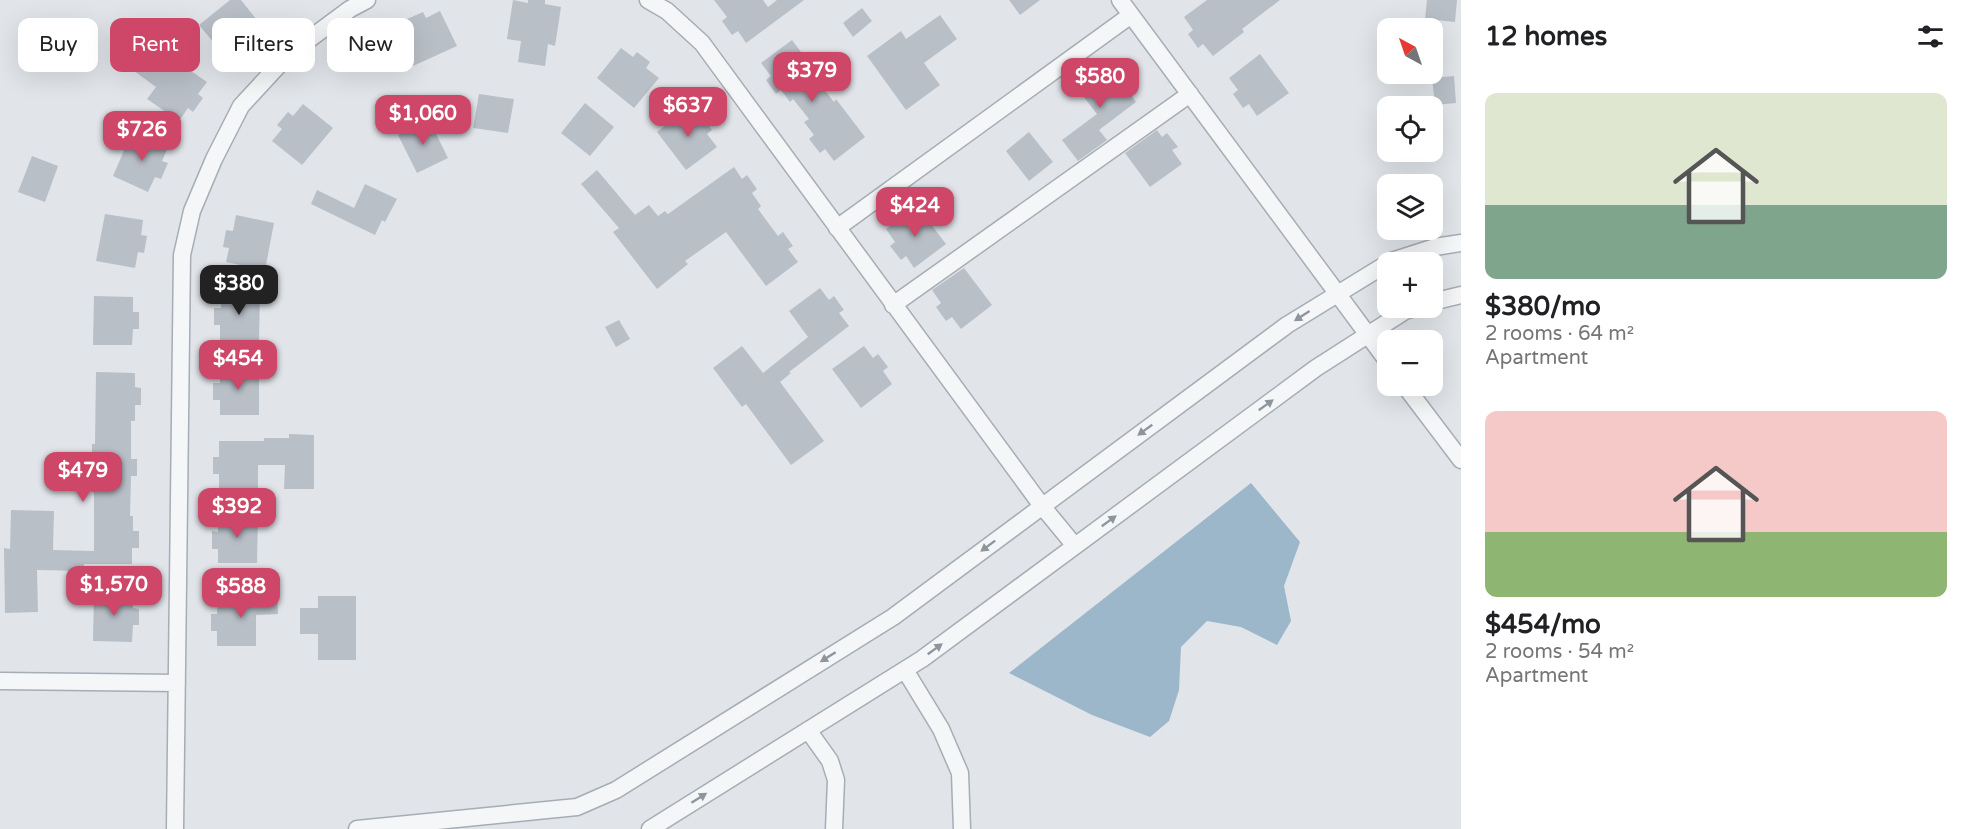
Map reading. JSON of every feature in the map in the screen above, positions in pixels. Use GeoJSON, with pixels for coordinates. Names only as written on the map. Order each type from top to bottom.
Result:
{"type":"FeatureCollection","features":[{"type":"Feature","properties":{"kind":"street"},"geometry":{"type":"LineString","coordinates":[[175,829],[182,255],[192,211],[214,159],[241,106],[288,56],[350,9],[367,0]]}},
{"type":"Feature","properties":{"kind":"street"},"geometry":{"type":"LineString","coordinates":[[648,0],[667,11],[702,43],[1042,506],[1075,546]]}},
{"type":"Feature","properties":{"kind":"street"},"geometry":{"type":"LineString","coordinates":[[1120,0],[1377,348]]}},
{"type":"Feature","properties":{"kind":"street"},"geometry":{"type":"LineString","coordinates":[[837,228],[1131,15]]}},
{"type":"Feature","properties":{"kind":"street"},"geometry":{"type":"LineString","coordinates":[[893,305],[1190,94]]}},
{"type":"Feature","properties":{"kind":"street"},"geometry":{"type":"LineString","coordinates":[[1420,252],[1461,243]]}},
{"type":"Feature","properties":{"kind":"street"},"geometry":{"type":"LineString","coordinates":[[357,829],[577,807],[616,790],[893,616],[1287,326],[1377,270]]}},
{"type":"Feature","properties":{"kind":"street"},"geometry":{"type":"LineString","coordinates":[[1443,299],[1461,295]]}},
{"type":"Feature","properties":{"kind":"street"},"geometry":{"type":"LineString","coordinates":[[650,829],[922,659],[1316,368],[1394,318]]}},
{"type":"Feature","properties":{"kind":"street"},"geometry":{"type":"LineString","coordinates":[[1413,396],[1461,460]]}},
{"type":"Feature","properties":{"kind":"street"},"geometry":{"type":"LineString","coordinates":[[905,670],[941,729],[960,773],[962,829]]}},
{"type":"Feature","properties":{"kind":"street"},"geometry":{"type":"LineString","coordinates":[[0,681],[177,682]]}},
{"type":"Feature","properties":{"kind":"street"},"geometry":{"type":"LineString","coordinates":[[808,730],[830,761],[836,780],[834,829]]}},
{"type":"Feature","properties":{"kind":"water"},"geometry":{"type":"Polygon","coordinates":[[[1251,483],[1300,542],[1284,586],[1291,621],[1277,645],[1241,627],[1207,621],[1181,647],[1179,690],[1169,721],[1150,737],[1092,715],[1009,673],[1251,483]]]}},
{"type":"Feature","properties":{"kind":"building"},"geometry":{"type":"Polygon","coordinates":[[[230,0],[241,0],[255,18],[212,18],[212,41],[200,24],[230,0]]]}},
{"type":"Feature","properties":{"kind":"building"},"geometry":{"type":"Polygon","coordinates":[[[513,0],[528,3],[528,0],[545,0],[545,4],[561,7],[555,46],[548,44],[545,66],[518,62],[521,41],[507,39],[513,0]]]}},
{"type":"Feature","properties":{"kind":"building"},"geometry":{"type":"Polygon","coordinates":[[[714,0],[763,0],[768,7],[777,0],[804,0],[746,43],[738,31],[732,35],[722,21],[727,17],[714,0]]]}},
{"type":"Feature","properties":{"kind":"building"},"geometry":{"type":"Polygon","coordinates":[[[1009,0],[1040,0],[1020,15],[1009,0]]]}},
{"type":"Feature","properties":{"kind":"building"},"geometry":{"type":"Polygon","coordinates":[[[1207,0],[1280,0],[1242,29],[1244,32],[1213,56],[1203,44],[1198,48],[1188,34],[1193,30],[1184,17],[1207,0]]]}},
{"type":"Feature","properties":{"kind":"building"},"geometry":{"type":"Polygon","coordinates":[[[1427,0],[1457,0],[1455,22],[1443,21],[1443,18],[1425,18],[1427,0]]]}},
{"type":"Feature","properties":{"kind":"building"},"geometry":{"type":"Polygon","coordinates":[[[862,8],[872,21],[853,37],[843,23],[862,8]]]}},
{"type":"Feature","properties":{"kind":"building"},"geometry":{"type":"Polygon","coordinates":[[[440,11],[457,46],[414,66],[414,18],[409,18],[423,12],[426,18],[440,11]]]}},
{"type":"Feature","properties":{"kind":"building"},"geometry":{"type":"Polygon","coordinates":[[[940,15],[957,39],[924,63],[940,85],[906,110],[867,56],[901,31],[906,39],[940,15]]]}},
{"type":"Feature","properties":{"kind":"building"},"geometry":{"type":"Polygon","coordinates":[[[792,40],[813,68],[798,80],[810,97],[823,88],[834,102],[836,99],[865,137],[834,161],[825,149],[820,153],[809,139],[814,135],[804,122],[809,119],[793,99],[790,102],[781,90],[776,94],[766,80],[771,76],[761,63],[792,40]]]}},
{"type":"Feature","properties":{"kind":"building"},"geometry":{"type":"Polygon","coordinates":[[[621,48],[633,57],[637,52],[650,62],[646,68],[659,78],[634,108],[597,78],[621,48]]]}},
{"type":"Feature","properties":{"kind":"building"},"geometry":{"type":"Polygon","coordinates":[[[1260,54],[1289,93],[1257,116],[1249,104],[1243,108],[1233,94],[1238,90],[1229,78],[1260,54]]]}},
{"type":"Feature","properties":{"kind":"building"},"geometry":{"type":"Polygon","coordinates":[[[1108,63],[1117,75],[1122,71],[1132,85],[1127,89],[1136,102],[1099,130],[1107,140],[1078,161],[1062,140],[1097,114],[1076,87],[1108,63]]]}},
{"type":"Feature","properties":{"kind":"building"},"geometry":{"type":"Polygon","coordinates":[[[135,72],[192,72],[207,82],[198,94],[203,98],[193,112],[188,108],[179,121],[147,99],[156,87],[135,72]]]}},
{"type":"Feature","properties":{"kind":"building"},"geometry":{"type":"Polygon","coordinates":[[[1454,76],[1456,103],[1443,104],[1443,96],[1434,96],[1433,84],[1443,84],[1443,77],[1454,76]]]}},
{"type":"Feature","properties":{"kind":"building"},"geometry":{"type":"Polygon","coordinates":[[[479,94],[514,99],[508,133],[473,128],[479,94]]]}},
{"type":"Feature","properties":{"kind":"building"},"geometry":{"type":"Polygon","coordinates":[[[585,103],[614,127],[590,156],[561,133],[585,103]]]}},
{"type":"Feature","properties":{"kind":"building"},"geometry":{"type":"Polygon","coordinates":[[[303,104],[333,128],[302,165],[272,141],[282,129],[277,125],[288,112],[293,116],[303,104]]]}},
{"type":"Feature","properties":{"kind":"building"},"geometry":{"type":"Polygon","coordinates":[[[688,108],[697,120],[702,116],[712,130],[707,134],[717,147],[686,170],[657,132],[688,108]]]}},
{"type":"Feature","properties":{"kind":"building"},"geometry":{"type":"Polygon","coordinates":[[[429,120],[448,158],[417,173],[398,135],[429,120]]]}},
{"type":"Feature","properties":{"kind":"building"},"geometry":{"type":"Polygon","coordinates":[[[1157,130],[1162,137],[1167,133],[1178,147],[1172,150],[1182,164],[1150,187],[1125,153],[1157,130]]]}},
{"type":"Feature","properties":{"kind":"building"},"geometry":{"type":"Polygon","coordinates":[[[132,132],[168,147],[162,161],[168,163],[161,179],[155,177],[148,192],[113,176],[132,132]]]}},
{"type":"Feature","properties":{"kind":"building"},"geometry":{"type":"Polygon","coordinates":[[[1029,132],[1053,162],[1029,181],[1006,151],[1029,132]]]}},
{"type":"Feature","properties":{"kind":"building"},"geometry":{"type":"Polygon","coordinates":[[[32,156],[58,166],[45,202],[18,192],[32,156]]]}},
{"type":"Feature","properties":{"kind":"building"},"geometry":{"type":"Polygon","coordinates":[[[734,167],[742,179],[747,175],[757,189],[752,193],[761,206],[758,209],[778,236],[783,232],[793,246],[788,249],[798,262],[766,286],[726,232],[685,261],[688,264],[657,289],[613,232],[619,228],[581,184],[597,170],[635,215],[649,205],[658,216],[665,211],[668,214],[734,167]]]}},
{"type":"Feature","properties":{"kind":"building"},"geometry":{"type":"Polygon","coordinates":[[[365,184],[397,199],[385,222],[382,220],[375,235],[311,204],[317,190],[354,208],[365,184]]]}},
{"type":"Feature","properties":{"kind":"building"},"geometry":{"type":"Polygon","coordinates":[[[917,206],[946,244],[914,268],[906,256],[901,260],[890,246],[895,242],[886,229],[917,206]]]}},
{"type":"Feature","properties":{"kind":"building"},"geometry":{"type":"Polygon","coordinates":[[[105,214],[143,220],[141,235],[147,236],[144,253],[138,252],[135,268],[96,261],[105,214]]]}},
{"type":"Feature","properties":{"kind":"building"},"geometry":{"type":"Polygon","coordinates":[[[236,215],[274,223],[265,270],[226,262],[229,248],[223,247],[226,230],[233,231],[236,215]]]}},
{"type":"Feature","properties":{"kind":"building"},"geometry":{"type":"Polygon","coordinates":[[[964,268],[992,305],[961,329],[952,317],[946,321],[936,307],[941,303],[932,290],[964,268]]]}},
{"type":"Feature","properties":{"kind":"building"},"geometry":{"type":"Polygon","coordinates":[[[820,288],[829,300],[834,296],[844,310],[839,313],[849,326],[789,372],[791,373],[780,382],[824,441],[791,465],[746,404],[742,407],[713,368],[742,346],[763,373],[808,337],[789,311],[820,288]]]}},
{"type":"Feature","properties":{"kind":"building"},"geometry":{"type":"Polygon","coordinates":[[[221,292],[260,292],[259,340],[220,340],[220,325],[214,325],[214,308],[221,308],[221,292]]]}},
{"type":"Feature","properties":{"kind":"building"},"geometry":{"type":"Polygon","coordinates":[[[94,296],[133,297],[133,312],[139,312],[139,329],[133,329],[132,345],[93,345],[94,296]]]}},
{"type":"Feature","properties":{"kind":"building"},"geometry":{"type":"Polygon","coordinates":[[[619,320],[630,339],[616,347],[605,327],[619,320]]]}},
{"type":"Feature","properties":{"kind":"building"},"geometry":{"type":"Polygon","coordinates":[[[864,346],[873,358],[878,354],[888,367],[883,371],[892,384],[861,408],[832,369],[864,346]]]}},
{"type":"Feature","properties":{"kind":"building"},"geometry":{"type":"Polygon","coordinates":[[[220,367],[259,367],[259,415],[220,415],[220,400],[213,400],[213,383],[220,383],[220,367]]]}},
{"type":"Feature","properties":{"kind":"building"},"geometry":{"type":"Polygon","coordinates":[[[96,372],[135,373],[135,387],[141,388],[141,405],[135,405],[135,421],[131,421],[131,459],[137,459],[137,476],[131,476],[130,516],[133,516],[133,531],[139,531],[139,548],[132,548],[132,564],[84,564],[83,571],[37,570],[38,612],[5,613],[4,548],[10,549],[11,510],[54,511],[53,550],[94,551],[92,444],[95,444],[96,372]]]}},
{"type":"Feature","properties":{"kind":"building"},"geometry":{"type":"Polygon","coordinates":[[[289,434],[314,435],[314,489],[284,489],[285,465],[258,465],[258,489],[219,489],[219,474],[213,474],[213,457],[219,457],[219,441],[264,441],[264,438],[289,438],[289,434]]]}},
{"type":"Feature","properties":{"kind":"building"},"geometry":{"type":"Polygon","coordinates":[[[218,515],[258,515],[257,563],[218,563],[218,549],[212,549],[212,531],[218,532],[218,515]]]}},
{"type":"Feature","properties":{"kind":"building"},"geometry":{"type":"Polygon","coordinates":[[[94,593],[133,594],[133,608],[139,609],[139,625],[133,625],[132,642],[93,641],[94,593]]]}},
{"type":"Feature","properties":{"kind":"building"},"geometry":{"type":"Polygon","coordinates":[[[259,593],[277,593],[278,614],[256,615],[256,646],[217,646],[217,631],[211,631],[211,614],[217,614],[218,598],[259,598],[259,593]]]}},
{"type":"Feature","properties":{"kind":"building"},"geometry":{"type":"Polygon","coordinates":[[[318,596],[356,596],[356,660],[318,660],[318,634],[300,634],[300,608],[318,608],[318,596]]]}}]}
